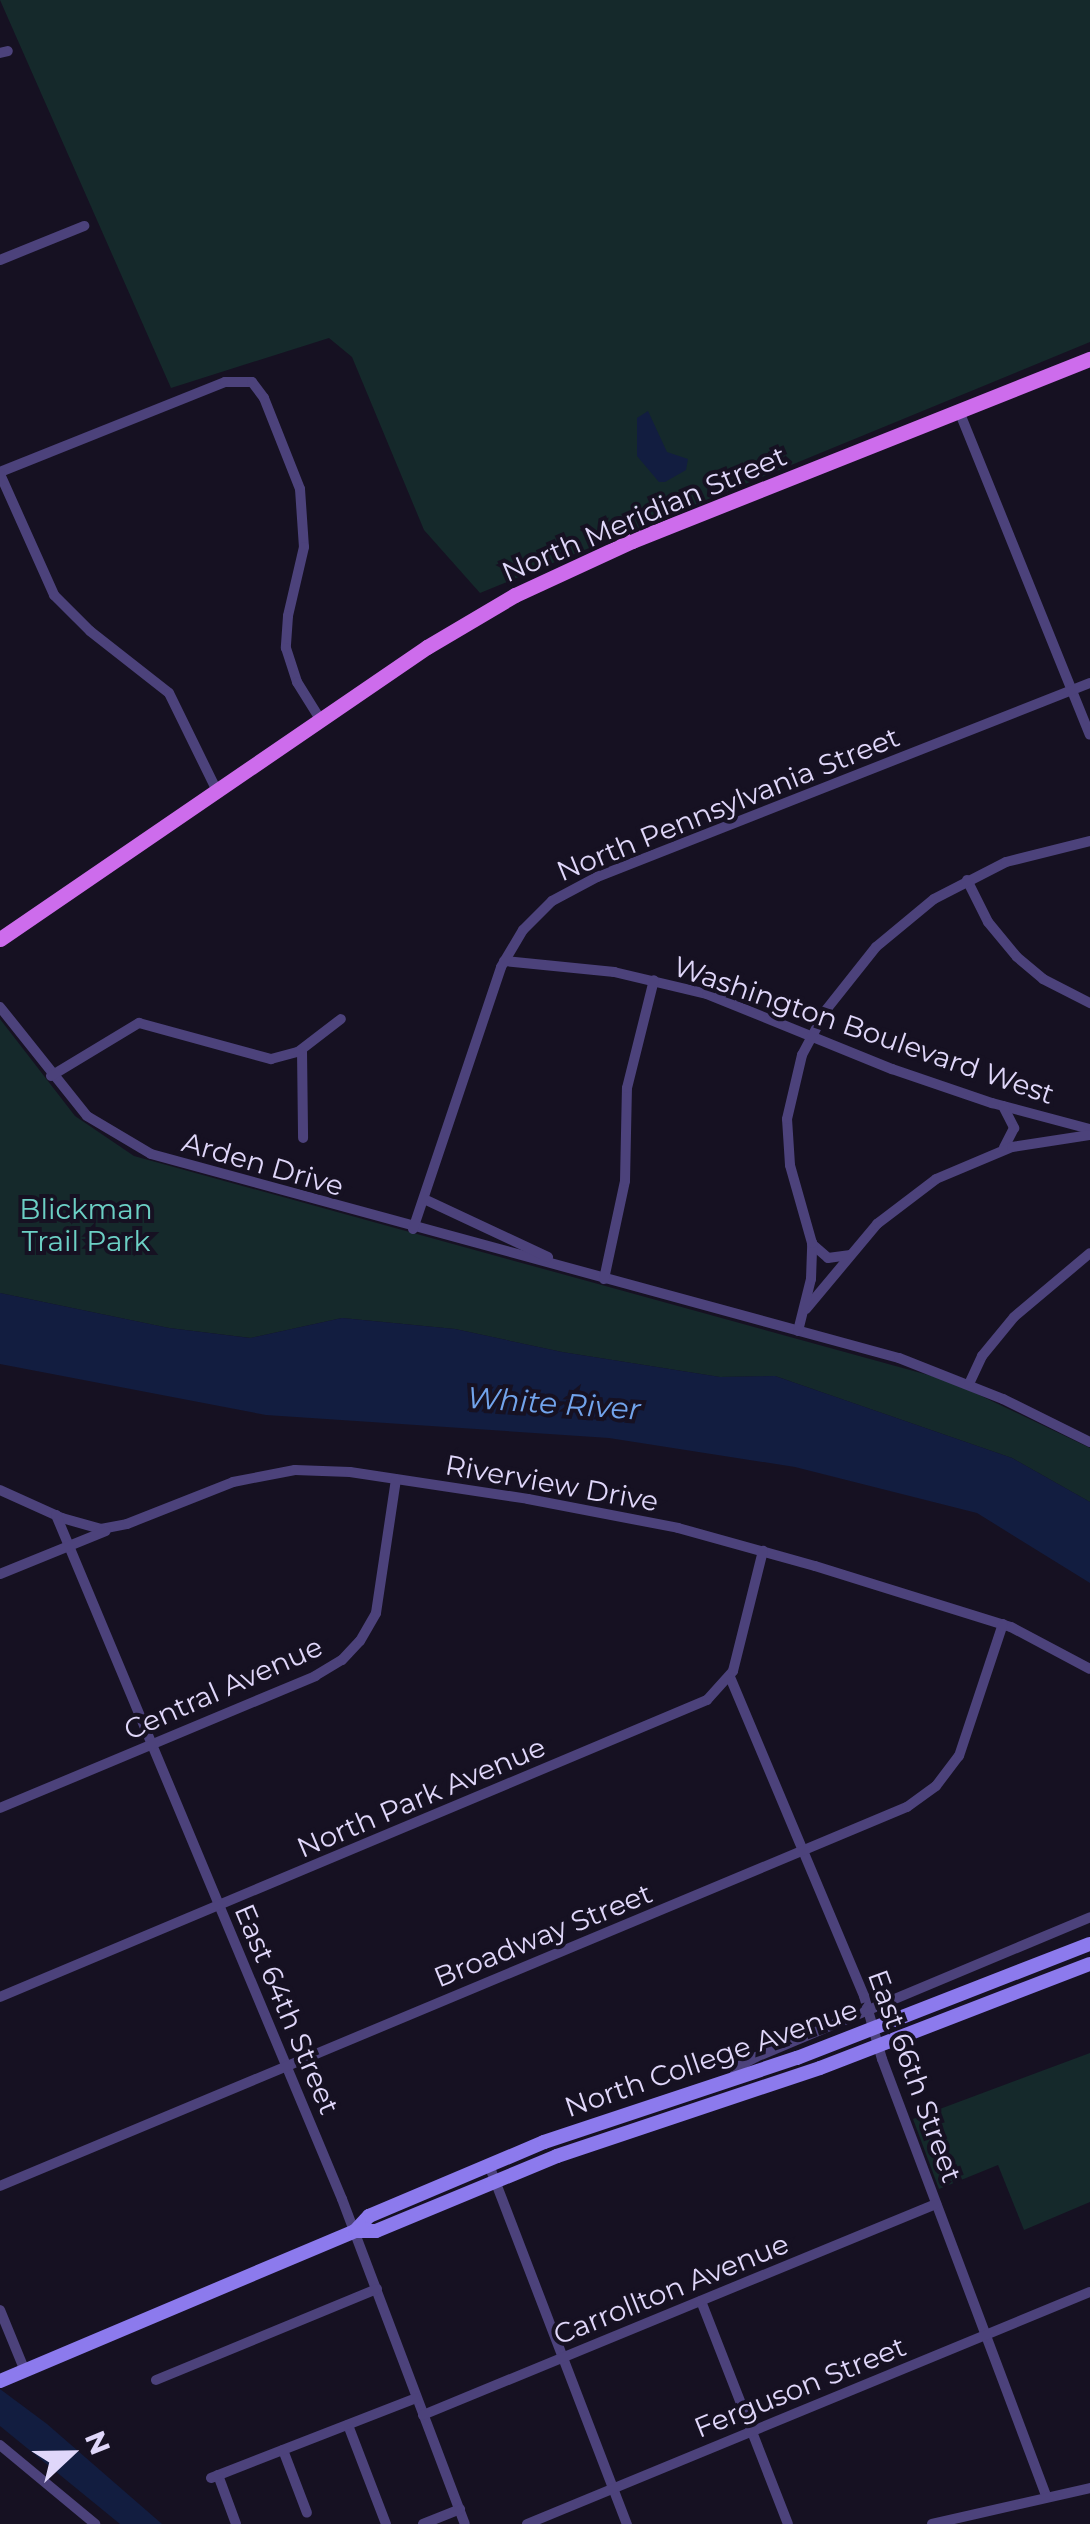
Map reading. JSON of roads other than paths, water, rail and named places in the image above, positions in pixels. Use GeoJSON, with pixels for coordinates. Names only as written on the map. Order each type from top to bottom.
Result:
{"type":"FeatureCollection","features":[{"type":"Feature","properties":{"kind":"main road","name":"North Meridian Street"},"geometry":{"type":"LineString","coordinates":[[0,940],[427,647],[544,580],[1090,359]]}},
{"type":"Feature","properties":{"kind":"main road","name":"North College Avenue"},"geometry":{"type":"LineString","coordinates":[[1,2381],[355,2231],[370,2216],[569,2132],[731,2080],[1090,1944]]}},
{"type":"Feature","properties":{"kind":"main road","name":"North College Avenue"},"geometry":{"type":"LineString","coordinates":[[355,2231],[376,2231],[604,2139],[878,2045],[1090,1964]]}},
{"type":"Feature","properties":{"kind":"street"},"geometry":{"type":"LineString","coordinates":[[0,260],[84,226]]}},
{"type":"Feature","properties":{"kind":"street"},"geometry":{"type":"LineString","coordinates":[[217,791],[169,693],[90,631],[54,595],[0,473],[225,382],[249,380],[264,398],[300,489],[304,547],[288,616],[286,648],[297,682],[320,719]]}},
{"type":"Feature","properties":{"kind":"street"},"geometry":{"type":"LineString","coordinates":[[958,412],[1090,735]]}},
{"type":"Feature","properties":{"kind":"street","name":"North Pennsylvania Street"},"geometry":{"type":"LineString","coordinates":[[414,1229],[504,961],[532,920],[582,884],[1090,683]]}},
{"type":"Feature","properties":{"kind":"street"},"geometry":{"type":"LineString","coordinates":[[798,1331],[806,1310],[812,1243],[787,1144],[790,1095],[812,1033],[841,988],[876,947],[912,916],[968,880],[1031,853],[1090,842]]}},
{"type":"Feature","properties":{"kind":"street"},"geometry":{"type":"LineString","coordinates":[[968,880],[982,912],[1017,958],[1042,979],[1090,1002]]}},
{"type":"Feature","properties":{"kind":"street","name":"Washington Boulevard West"},"geometry":{"type":"LineString","coordinates":[[504,961],[573,966],[708,994],[812,1033],[892,1069],[1090,1132]]}},
{"type":"Feature","properties":{"kind":"street"},"geometry":{"type":"LineString","coordinates":[[604,1279],[625,1180],[626,1088],[654,980]]}},
{"type":"Feature","properties":{"kind":"street","name":"Arden Drive"},"geometry":{"type":"LineString","coordinates":[[0,1007],[86,1116],[151,1154],[922,1365],[1090,1442]]}},
{"type":"Feature","properties":{"kind":"street"},"geometry":{"type":"LineString","coordinates":[[51,1076],[126,1028],[143,1022],[261,1059],[280,1059],[302,1050],[340,1019]]}},
{"type":"Feature","properties":{"kind":"street"},"geometry":{"type":"LineString","coordinates":[[302,1050],[303,1138]]}},
{"type":"Feature","properties":{"kind":"street"},"geometry":{"type":"LineString","coordinates":[[1003,1106],[1014,1128],[1004,1149]]}},
{"type":"Feature","properties":{"kind":"street"},"geometry":{"type":"LineString","coordinates":[[806,1310],[879,1223],[921,1188],[1004,1149],[1090,1132]]}},
{"type":"Feature","properties":{"kind":"street","name":"Arden Drive"},"geometry":{"type":"LineString","coordinates":[[424,1199],[572,1268]]}},
{"type":"Feature","properties":{"kind":"street"},"geometry":{"type":"LineString","coordinates":[[812,1243],[828,1258],[850,1255]]}},
{"type":"Feature","properties":{"kind":"street"},"geometry":{"type":"LineString","coordinates":[[969,1384],[982,1356],[1014,1317],[1090,1252]]}},
{"type":"Feature","properties":{"kind":"street","name":"Riverview Drive"},"geometry":{"type":"LineString","coordinates":[[0,1490],[56,1516],[94,1528],[127,1524],[219,1487],[277,1472],[341,1470],[564,1505],[763,1550],[1003,1624],[1090,1669]]}},
{"type":"Feature","properties":{"kind":"street","name":"Central Avenue"},"geometry":{"type":"LineString","coordinates":[[0,1808],[324,1672],[355,1647],[379,1600],[396,1480]]}},
{"type":"Feature","properties":{"kind":"street","name":"East 64th Street"},"geometry":{"type":"LineString","coordinates":[[56,1516],[355,2231],[465,2524]]}},
{"type":"Feature","properties":{"kind":"street"},"geometry":{"type":"LineString","coordinates":[[0,1574],[127,1524]]}},
{"type":"Feature","properties":{"kind":"street"},"geometry":{"type":"LineString","coordinates":[[730,1676],[763,1550]]}},
{"type":"Feature","properties":{"kind":"street","name":"Broadway Street"},"geometry":{"type":"LineString","coordinates":[[0,2186],[907,1807],[944,1778],[962,1748],[1003,1624]]}},
{"type":"Feature","properties":{"kind":"street","name":"East 66th Street"},"geometry":{"type":"LineString","coordinates":[[730,1676],[868,2010],[936,2204],[1046,2495]]}},
{"type":"Feature","properties":{"kind":"street","name":"North Park Avenue"},"geometry":{"type":"LineString","coordinates":[[0,1997],[700,1704],[730,1676]]}},
{"type":"Feature","properties":{"kind":"street"},"geometry":{"type":"LineString","coordinates":[[731,2080],[741,2065],[774,2049],[1090,1917]]}},
{"type":"Feature","properties":{"kind":"street"},"geometry":{"type":"LineString","coordinates":[[489,2165],[626,2524]]}},
{"type":"Feature","properties":{"kind":"street","name":"Carrollton Avenue"},"geometry":{"type":"LineString","coordinates":[[423,2414],[936,2204]]}},
{"type":"Feature","properties":{"kind":"street"},"geometry":{"type":"LineString","coordinates":[[156,2380],[377,2289]]}},
{"type":"Feature","properties":{"kind":"street","name":"Ferguson Street"},"geometry":{"type":"LineString","coordinates":[[527,2524],[1090,2292]]}},
{"type":"Feature","properties":{"kind":"street"},"geometry":{"type":"LineString","coordinates":[[702,2301],[788,2524]]}},
{"type":"Feature","properties":{"kind":"street"},"geometry":{"type":"LineString","coordinates":[[0,2310],[25,2371]]}},
{"type":"Feature","properties":{"kind":"street"},"geometry":{"type":"LineString","coordinates":[[236,2524],[214,2477],[416,2398]]}},
{"type":"Feature","properties":{"kind":"street"},"geometry":{"type":"LineString","coordinates":[[348,2425],[386,2524]]}},
{"type":"Feature","properties":{"kind":"street"},"geometry":{"type":"LineString","coordinates":[[0,2445],[95,2524]]}},
{"type":"Feature","properties":{"kind":"street"},"geometry":{"type":"LineString","coordinates":[[283,2450],[307,2513]]}},
{"type":"Feature","properties":{"kind":"street"},"geometry":{"type":"LineString","coordinates":[[932,2524],[1090,2488]]}},
{"type":"Feature","properties":{"kind":"street"},"geometry":{"type":"LineString","coordinates":[[423,2524],[460,2510]]}},
{"type":"Feature","properties":{"kind":"water"},"geometry":{"type":"Polygon","coordinates":[[[648,411],[667,452],[688,459],[686,470],[665,482],[659,482],[637,456],[637,418],[648,411]]]}},
{"type":"Feature","properties":{"kind":"water","name":"White River"},"geometry":{"type":"Polygon","coordinates":[[[0,1293],[169,1328],[250,1338],[342,1318],[455,1329],[562,1352],[720,1377],[775,1376],[1012,1458],[1090,1502],[1090,1583],[977,1513],[795,1467],[609,1438],[266,1415],[0,1364],[0,1293]]]}},
{"type":"Feature","properties":{"kind":"water"},"geometry":{"type":"Polygon","coordinates":[[[0,2389],[47,2424],[162,2524],[120,2524],[0,2426],[0,2389]]]}},
{"type":"Feature","properties":{"kind":"park label","name":"Blickman Trail Park"},"geometry":{"type":"Point","coordinates":[86,1225]}}]}
